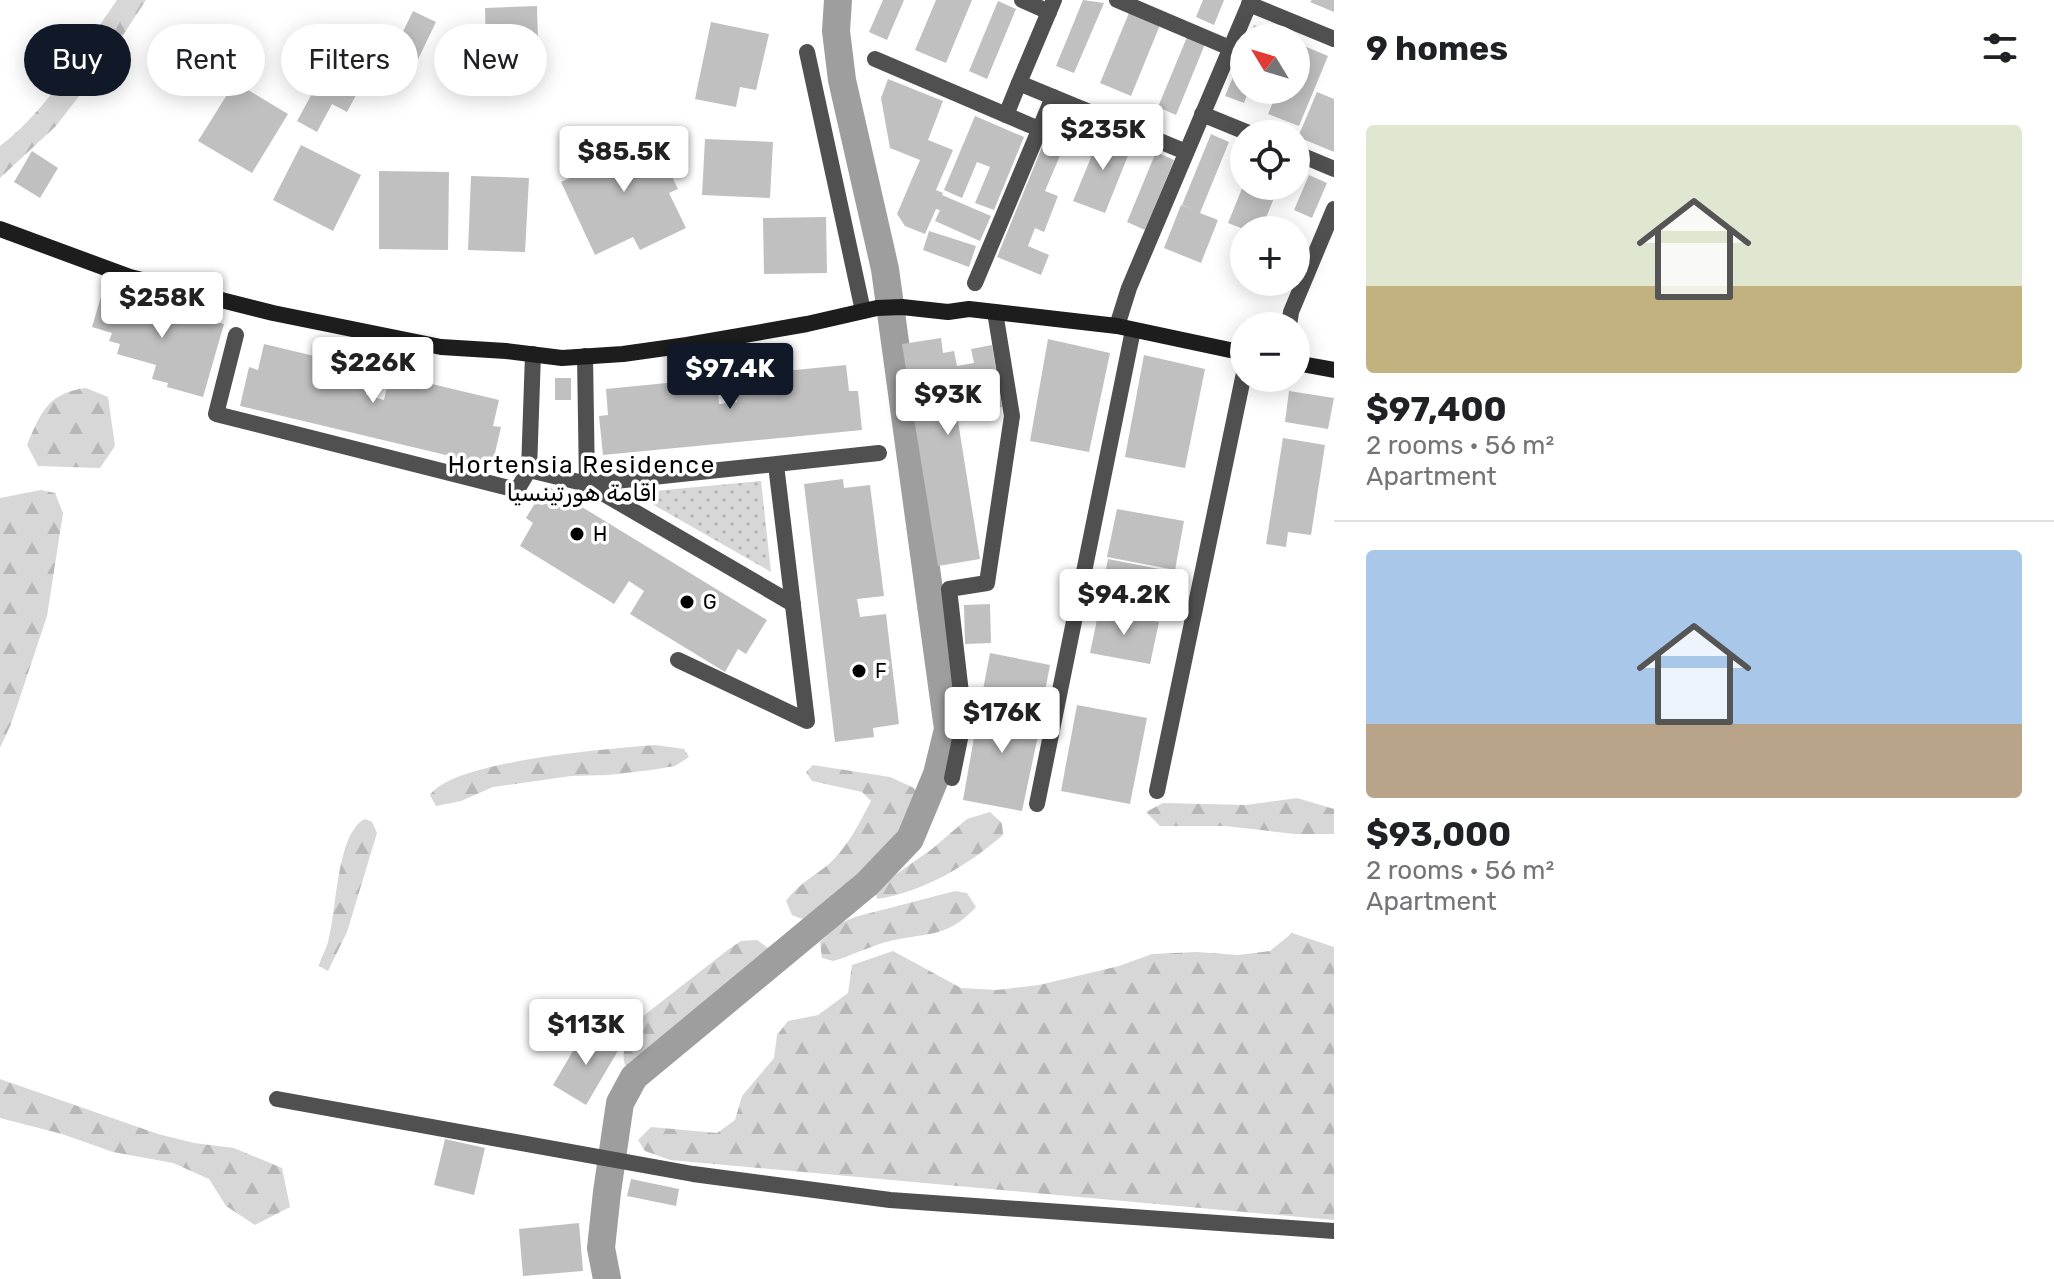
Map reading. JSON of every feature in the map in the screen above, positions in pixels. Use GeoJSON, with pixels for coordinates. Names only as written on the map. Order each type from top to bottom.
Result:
{"type":"FeatureCollection","features":[{"type":"Feature","properties":{"kind":"main road"},"geometry":{"type":"LineString","coordinates":[[0,229],[130,277],[273,313],[441,347],[562,358],[623,354],[687,345],[863,311],[902,307],[948,312],[969,309],[1125,328],[1230,350]]}},
{"type":"Feature","properties":{"kind":"main road"},"geometry":{"type":"LineString","coordinates":[[1310,366],[1334,370]]}},
{"type":"Feature","properties":{"kind":"street"},"geometry":{"type":"LineString","coordinates":[[1006,115],[1052,6],[1022,0]]}},
{"type":"Feature","properties":{"kind":"street"},"geometry":{"type":"LineString","coordinates":[[1037,804],[1125,328],[1129,288],[1230,48],[1117,0]]}},
{"type":"Feature","properties":{"kind":"street"},"geometry":{"type":"LineString","coordinates":[[1240,24],[1250,2],[1334,39]]}},
{"type":"Feature","properties":{"kind":"street"},"geometry":{"type":"LineString","coordinates":[[807,52],[863,311]]}},
{"type":"Feature","properties":{"kind":"street"},"geometry":{"type":"LineString","coordinates":[[875,59],[1039,129]]}},
{"type":"Feature","properties":{"kind":"street"},"geometry":{"type":"LineString","coordinates":[[1019,83],[1186,152]]}},
{"type":"Feature","properties":{"kind":"street"},"geometry":{"type":"LineString","coordinates":[[975,283],[1053,97]]}},
{"type":"Feature","properties":{"kind":"street"},"geometry":{"type":"LineString","coordinates":[[1202,114],[1230,125]]}},
{"type":"Feature","properties":{"kind":"street"},"geometry":{"type":"LineString","coordinates":[[1310,159],[1334,169]]}},
{"type":"Feature","properties":{"kind":"street"},"geometry":{"type":"LineString","coordinates":[[1291,312],[1334,209]]}},
{"type":"Feature","properties":{"kind":"street"},"geometry":{"type":"LineString","coordinates":[[952,778],[964,719],[949,589],[987,583],[1012,416],[995,312]]}},
{"type":"Feature","properties":{"kind":"street"},"geometry":{"type":"LineString","coordinates":[[236,335],[216,414],[517,490],[529,470],[533,354]]}},
{"type":"Feature","properties":{"kind":"street"},"geometry":{"type":"LineString","coordinates":[[585,356],[587,484]]}},
{"type":"Feature","properties":{"kind":"street"},"geometry":{"type":"LineString","coordinates":[[1157,791],[1240,392]]}},
{"type":"Feature","properties":{"kind":"street"},"geometry":{"type":"LineString","coordinates":[[587,484],[879,453]]}},
{"type":"Feature","properties":{"kind":"street"},"geometry":{"type":"LineString","coordinates":[[678,660],[807,721],[776,465]]}},
{"type":"Feature","properties":{"kind":"street"},"geometry":{"type":"LineString","coordinates":[[529,470],[587,484],[793,604]]}},
{"type":"Feature","properties":{"kind":"street"},"geometry":{"type":"LineString","coordinates":[[277,1099],[693,1174],[890,1200],[1334,1231]]}},
{"type":"Feature","properties":{"kind":"green space"},"geometry":{"type":"Polygon","coordinates":[[[117,0],[146,0],[130,24],[101,24],[117,0]]]}},
{"type":"Feature","properties":{"kind":"green space"},"geometry":{"type":"Polygon","coordinates":[[[79,96],[56,126],[0,178],[0,146],[50,97],[79,96]]]}},
{"type":"Feature","properties":{"kind":"green space"},"geometry":{"type":"Polygon","coordinates":[[[86,388],[108,397],[115,446],[100,468],[38,466],[27,445],[42,414],[63,394],[86,388]]]}},
{"type":"Feature","properties":{"kind":"green space"},"geometry":{"type":"Polygon","coordinates":[[[761,481],[771,572],[633,493],[761,481]]]}},
{"type":"Feature","properties":{"kind":"green space"},"geometry":{"type":"Polygon","coordinates":[[[41,490],[55,493],[63,513],[47,616],[0,748],[0,498],[41,490]]]}},
{"type":"Feature","properties":{"kind":"green space"},"geometry":{"type":"Polygon","coordinates":[[[655,745],[684,749],[689,757],[675,766],[651,770],[571,776],[493,787],[461,801],[436,806],[430,795],[445,783],[500,765],[570,753],[655,745]]]}},
{"type":"Feature","properties":{"kind":"green space"},"geometry":{"type":"Polygon","coordinates":[[[813,765],[890,777],[914,788],[918,798],[903,827],[880,856],[838,897],[804,919],[792,915],[786,901],[800,885],[836,858],[871,801],[862,792],[812,781],[806,772],[813,765]]]}},
{"type":"Feature","properties":{"kind":"green space"},"geometry":{"type":"Polygon","coordinates":[[[1297,798],[1334,809],[1334,834],[1295,834],[1225,826],[1160,826],[1146,812],[1163,803],[1246,805],[1297,798]]]}},
{"type":"Feature","properties":{"kind":"green space"},"geometry":{"type":"Polygon","coordinates":[[[990,812],[1002,823],[1003,835],[989,846],[960,867],[928,884],[877,899],[875,889],[932,849],[967,819],[990,812]]]}},
{"type":"Feature","properties":{"kind":"green space"},"geometry":{"type":"Polygon","coordinates":[[[365,819],[372,822],[377,833],[347,932],[328,971],[319,966],[331,929],[343,856],[355,827],[365,819]]]}},
{"type":"Feature","properties":{"kind":"green space"},"geometry":{"type":"Polygon","coordinates":[[[955,891],[967,893],[976,907],[954,925],[934,933],[886,942],[833,961],[822,958],[820,942],[841,923],[955,891]]]}},
{"type":"Feature","properties":{"kind":"green space"},"geometry":{"type":"Polygon","coordinates":[[[1292,933],[1334,947],[1334,1220],[670,1160],[645,1151],[638,1140],[651,1127],[717,1133],[735,1120],[742,1096],[774,1058],[777,1035],[788,1021],[818,1015],[848,993],[852,965],[893,951],[961,988],[997,990],[1039,985],[1119,966],[1152,954],[1197,952],[1238,955],[1270,951],[1292,933]]]}},
{"type":"Feature","properties":{"kind":"green space"},"geometry":{"type":"Polygon","coordinates":[[[757,940],[768,948],[767,958],[646,1056],[625,1065],[626,1041],[638,1020],[729,949],[741,941],[757,940]]]}},
{"type":"Feature","properties":{"kind":"green space"},"geometry":{"type":"Polygon","coordinates":[[[0,1079],[158,1134],[234,1148],[282,1168],[290,1207],[255,1225],[226,1206],[209,1179],[173,1163],[113,1152],[62,1134],[0,1118],[0,1079]]]}},
{"type":"Feature","properties":{"kind":"building"},"geometry":{"type":"Polygon","coordinates":[[[883,0],[904,0],[887,40],[869,32],[883,0]]]}},
{"type":"Feature","properties":{"kind":"building"},"geometry":{"type":"Polygon","coordinates":[[[936,0],[972,0],[946,63],[915,50],[936,0]]]}},
{"type":"Feature","properties":{"kind":"building"},"geometry":{"type":"Polygon","coordinates":[[[1083,0],[1104,3],[1074,73],[1056,66],[1083,0]]]}},
{"type":"Feature","properties":{"kind":"building"},"geometry":{"type":"Polygon","coordinates":[[[1203,0],[1224,0],[1214,25],[1196,17],[1203,0]]]}},
{"type":"Feature","properties":{"kind":"building"},"geometry":{"type":"Polygon","coordinates":[[[1334,0],[1334,12],[1310,2],[1334,0]]]}},
{"type":"Feature","properties":{"kind":"building"},"geometry":{"type":"Polygon","coordinates":[[[998,1],[1016,9],[987,79],[969,71],[998,1]]]}},
{"type":"Feature","properties":{"kind":"building"},"geometry":{"type":"Polygon","coordinates":[[[537,6],[537,24],[485,24],[485,8],[537,6]]]}},
{"type":"Feature","properties":{"kind":"building"},"geometry":{"type":"Polygon","coordinates":[[[413,11],[436,22],[418,59],[418,24],[407,24],[413,11]]]}},
{"type":"Feature","properties":{"kind":"building"},"geometry":{"type":"Polygon","coordinates":[[[1129,13],[1160,25],[1131,96],[1100,83],[1129,13]]]}},
{"type":"Feature","properties":{"kind":"building"},"geometry":{"type":"Polygon","coordinates":[[[711,22],[769,34],[756,90],[740,87],[736,107],[695,99],[711,22]]]}},
{"type":"Feature","properties":{"kind":"building"},"geometry":{"type":"Polygon","coordinates":[[[1187,37],[1205,44],[1176,115],[1158,107],[1187,37]]]}},
{"type":"Feature","properties":{"kind":"building"},"geometry":{"type":"Polygon","coordinates":[[[1310,48],[1328,56],[1310,99],[1310,48]]]}},
{"type":"Feature","properties":{"kind":"building"},"geometry":{"type":"Polygon","coordinates":[[[888,79],[943,101],[928,140],[953,150],[936,190],[991,216],[980,241],[935,221],[940,210],[936,209],[925,234],[905,226],[897,214],[920,160],[890,148],[881,98],[888,79]]]}},
{"type":"Feature","properties":{"kind":"building"},"geometry":{"type":"Polygon","coordinates":[[[1317,92],[1334,99],[1334,152],[1310,142],[1310,120],[1305,120],[1317,92]]]}},
{"type":"Feature","properties":{"kind":"building"},"geometry":{"type":"Polygon","coordinates":[[[226,96],[258,96],[288,114],[252,173],[198,141],[226,96]]]}},
{"type":"Feature","properties":{"kind":"building"},"geometry":{"type":"Polygon","coordinates":[[[311,96],[356,96],[347,112],[332,104],[317,132],[297,121],[311,96]]]}},
{"type":"Feature","properties":{"kind":"building"},"geometry":{"type":"Polygon","coordinates":[[[1272,104],[1308,104],[1301,120],[1284,120],[1268,114],[1272,104]]]}},
{"type":"Feature","properties":{"kind":"building"},"geometry":{"type":"Polygon","coordinates":[[[1056,113],[1075,120],[1045,191],[1058,196],[1044,232],[1035,228],[1028,246],[1049,255],[1041,275],[997,257],[1056,113]]]}},
{"type":"Feature","properties":{"kind":"building"},"geometry":{"type":"Polygon","coordinates":[[[975,116],[1024,137],[994,210],[975,203],[990,167],[977,162],[962,198],[944,190],[975,116]]]}},
{"type":"Feature","properties":{"kind":"building"},"geometry":{"type":"Polygon","coordinates":[[[632,130],[639,145],[653,137],[678,189],[669,193],[686,228],[640,250],[633,237],[595,255],[561,182],[579,174],[572,159],[632,130]]]}},
{"type":"Feature","properties":{"kind":"building"},"geometry":{"type":"Polygon","coordinates":[[[1102,131],[1133,143],[1105,213],[1073,201],[1102,131]]]}},
{"type":"Feature","properties":{"kind":"building"},"geometry":{"type":"Polygon","coordinates":[[[1211,134],[1229,142],[1200,213],[1218,220],[1201,263],[1164,248],[1181,205],[1193,210],[1182,205],[1211,134]]]}},
{"type":"Feature","properties":{"kind":"building"},"geometry":{"type":"Polygon","coordinates":[[[705,139],[773,142],[770,198],[702,195],[705,139]]]}},
{"type":"Feature","properties":{"kind":"building"},"geometry":{"type":"Polygon","coordinates":[[[301,145],[361,175],[333,231],[273,200],[301,145]]]}},
{"type":"Feature","properties":{"kind":"building"},"geometry":{"type":"Polygon","coordinates":[[[32,151],[58,168],[40,198],[14,182],[32,151]]]}},
{"type":"Feature","properties":{"kind":"building"},"geometry":{"type":"Polygon","coordinates":[[[1156,152],[1174,160],[1145,230],[1127,222],[1156,152]]]}},
{"type":"Feature","properties":{"kind":"building"},"geometry":{"type":"Polygon","coordinates":[[[379,171],[449,172],[448,250],[379,249],[379,171]]]}},
{"type":"Feature","properties":{"kind":"building"},"geometry":{"type":"Polygon","coordinates":[[[1310,175],[1327,183],[1312,218],[1294,210],[1298,200],[1310,200],[1310,175]]]}},
{"type":"Feature","properties":{"kind":"building"},"geometry":{"type":"Polygon","coordinates":[[[471,176],[529,178],[525,252],[468,250],[471,176]]]}},
{"type":"Feature","properties":{"kind":"building"},"geometry":{"type":"Polygon","coordinates":[[[1237,200],[1273,200],[1267,216],[1231,216],[1237,200]]]}},
{"type":"Feature","properties":{"kind":"building"},"geometry":{"type":"Polygon","coordinates":[[[826,217],[827,273],[764,274],[763,218],[826,217]]]}},
{"type":"Feature","properties":{"kind":"building"},"geometry":{"type":"Polygon","coordinates":[[[929,231],[976,246],[969,267],[923,250],[929,231]]]}},
{"type":"Feature","properties":{"kind":"building"},"geometry":{"type":"Polygon","coordinates":[[[103,290],[224,324],[203,397],[167,387],[168,383],[152,379],[156,365],[117,354],[120,344],[109,341],[112,333],[92,327],[103,290]]]}},
{"type":"Feature","properties":{"kind":"building"},"geometry":{"type":"Polygon","coordinates":[[[941,338],[943,353],[954,351],[957,366],[974,363],[971,349],[992,345],[1002,407],[957,415],[980,559],[938,566],[902,344],[941,338]]]}},
{"type":"Feature","properties":{"kind":"building"},"geometry":{"type":"Polygon","coordinates":[[[1048,339],[1110,353],[1089,452],[1030,441],[1048,339]]]}},
{"type":"Feature","properties":{"kind":"building"},"geometry":{"type":"Polygon","coordinates":[[[264,344],[373,370],[366,395],[384,400],[390,374],[499,400],[493,426],[501,427],[492,466],[240,406],[249,367],[258,370],[264,344]]]}},
{"type":"Feature","properties":{"kind":"building"},"geometry":{"type":"Polygon","coordinates":[[[1144,355],[1205,369],[1185,468],[1125,457],[1144,355]]]}},
{"type":"Feature","properties":{"kind":"building"},"geometry":{"type":"Polygon","coordinates":[[[846,365],[849,391],[858,391],[862,430],[603,455],[599,416],[608,415],[606,389],[717,378],[719,404],[737,402],[735,376],[846,365]]]}},
{"type":"Feature","properties":{"kind":"building"},"geometry":{"type":"Polygon","coordinates":[[[555,378],[571,378],[571,400],[555,400],[555,378]]]}},
{"type":"Feature","properties":{"kind":"building"},"geometry":{"type":"Polygon","coordinates":[[[1289,392],[1334,398],[1328,429],[1285,422],[1289,392]]]}},
{"type":"Feature","properties":{"kind":"building"},"geometry":{"type":"Polygon","coordinates":[[[1283,438],[1325,445],[1311,535],[1288,532],[1286,547],[1266,544],[1283,438]]]}},
{"type":"Feature","properties":{"kind":"building"},"geometry":{"type":"Polygon","coordinates":[[[843,479],[844,488],[870,485],[884,596],[857,599],[860,617],[886,614],[899,724],[873,728],[874,737],[835,742],[804,484],[843,479]]]}},
{"type":"Feature","properties":{"kind":"building"},"geometry":{"type":"Polygon","coordinates":[[[546,485],[767,620],[746,654],[738,649],[725,672],[630,614],[644,591],[629,581],[614,604],[520,546],[533,523],[526,518],[546,485]]]}},
{"type":"Feature","properties":{"kind":"building"},"geometry":{"type":"Polygon","coordinates":[[[1117,509],[1184,521],[1175,570],[1107,557],[1117,509]]]}},
{"type":"Feature","properties":{"kind":"building"},"geometry":{"type":"Polygon","coordinates":[[[1108,559],[1175,572],[1166,620],[1098,608],[1108,559]]]}},
{"type":"Feature","properties":{"kind":"building"},"geometry":{"type":"Polygon","coordinates":[[[990,604],[991,643],[965,644],[964,605],[990,604]]]}},
{"type":"Feature","properties":{"kind":"building"},"geometry":{"type":"Polygon","coordinates":[[[1099,610],[1159,622],[1150,664],[1090,653],[1099,610]]]}},
{"type":"Feature","properties":{"kind":"building"},"geometry":{"type":"Polygon","coordinates":[[[990,653],[1050,665],[1042,707],[982,695],[990,653]]]}},
{"type":"Feature","properties":{"kind":"building"},"geometry":{"type":"Polygon","coordinates":[[[981,698],[1043,712],[1022,811],[963,800],[981,698]]]}},
{"type":"Feature","properties":{"kind":"building"},"geometry":{"type":"Polygon","coordinates":[[[1077,705],[1147,718],[1130,804],[1061,791],[1077,705]]]}},
{"type":"Feature","properties":{"kind":"building"},"geometry":{"type":"Polygon","coordinates":[[[586,1029],[619,1049],[586,1105],[553,1085],[586,1029]]]}},
{"type":"Feature","properties":{"kind":"building"},"geometry":{"type":"Polygon","coordinates":[[[445,1139],[485,1148],[474,1195],[434,1185],[445,1139]]]}},
{"type":"Feature","properties":{"kind":"building"},"geometry":{"type":"Polygon","coordinates":[[[631,1179],[679,1189],[676,1206],[627,1196],[631,1179]]]}},
{"type":"Feature","properties":{"kind":"building"},"geometry":{"type":"Polygon","coordinates":[[[579,1223],[583,1271],[523,1276],[519,1229],[579,1223]]]}},
{"type":"Feature","properties":{"kind":"waterway"},"geometry":{"type":"LineString","coordinates":[[607,1279],[601,1248],[607,1192],[620,1103],[634,1077],[867,884],[910,839],[937,774],[948,729],[885,269],[842,80],[836,31],[838,0]]}},
{"type":"Feature","properties":{"kind":"place","name":"H"},"geometry":{"type":"Point","coordinates":[577,534]}},
{"type":"Feature","properties":{"kind":"place","name":"G"},"geometry":{"type":"Point","coordinates":[687,602]}},
{"type":"Feature","properties":{"kind":"place","name":"F"},"geometry":{"type":"Point","coordinates":[859,671]}},
{"type":"Feature","properties":{"kind":"district","name":"Hortensia Residence اقامة هورتينسيا"},"geometry":{"type":"Point","coordinates":[582,479]}}]}
